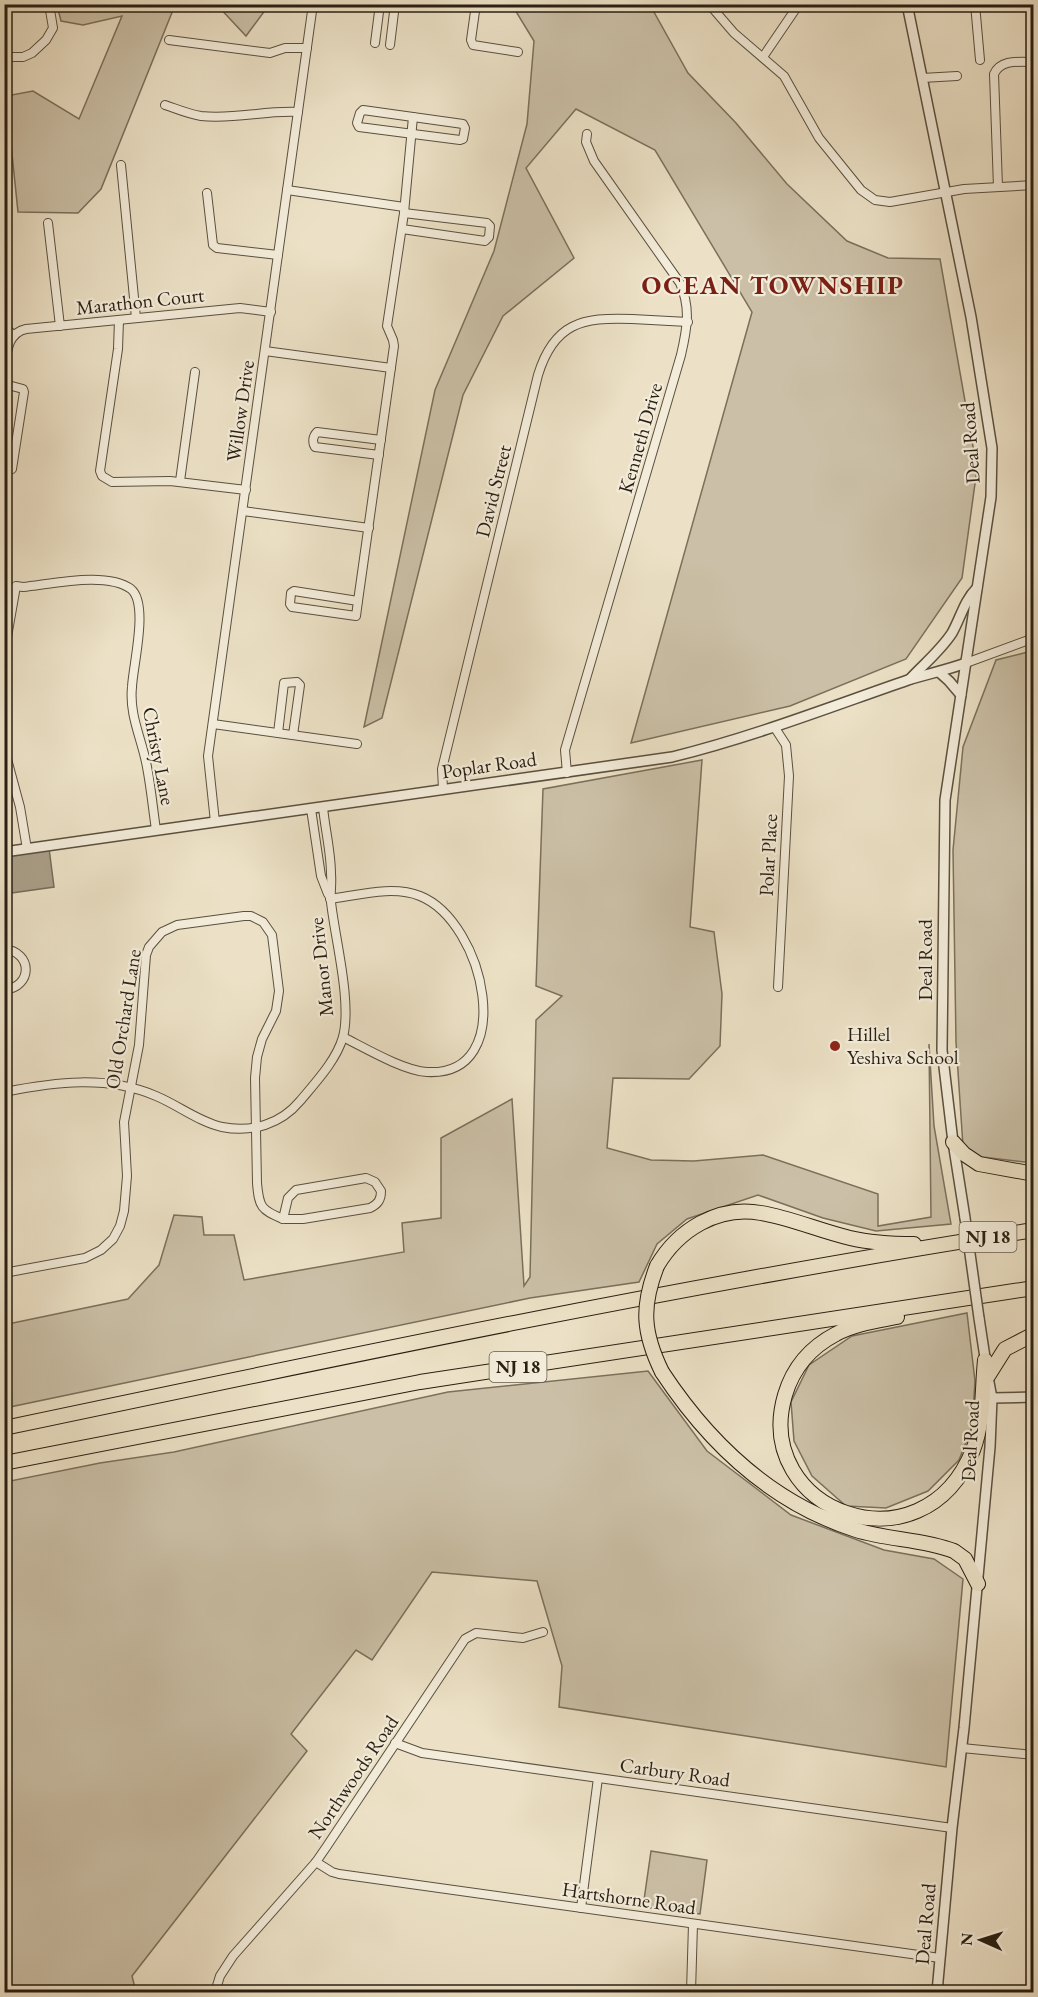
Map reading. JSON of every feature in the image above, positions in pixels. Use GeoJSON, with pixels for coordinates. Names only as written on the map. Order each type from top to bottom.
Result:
{"type":"FeatureCollection","features":[{"type":"Feature","properties":{"kind":"highway"},"geometry":{"type":"LineString","coordinates":[[953,1142],[964,1154],[979,1164],[1034,1174]]}},
{"type":"Feature","properties":{"kind":"highway"},"geometry":{"type":"LineString","coordinates":[[944,1244],[871,1242],[769,1214],[737,1212],[711,1218],[691,1229],[672,1244],[657,1266],[648,1287],[645,1325],[653,1354],[662,1372],[704,1430],[740,1465],[767,1486],[808,1510],[856,1530],[959,1553],[970,1567],[978,1584]]}},
{"type":"Feature","properties":{"kind":"highway","name":"NJ 18"},"geometry":{"type":"LineString","coordinates":[[4,1428],[530,1318],[1034,1230]]}},
{"type":"Feature","properties":{"kind":"highway","name":"NJ 18"},"geometry":{"type":"LineString","coordinates":[[4,1462],[420,1382],[1034,1288]]}},
{"type":"Feature","properties":{"kind":"highway"},"geometry":{"type":"LineString","coordinates":[[954,1301],[844,1330],[830,1337],[806,1356],[794,1372],[787,1388],[781,1419],[783,1443],[796,1474],[819,1498],[836,1509],[856,1516],[898,1517],[928,1506],[939,1498],[957,1478],[974,1448],[980,1418],[985,1360]]}},
{"type":"Feature","properties":{"kind":"highway"},"geometry":{"type":"LineString","coordinates":[[988,1376],[1005,1349],[1034,1334]]}},
{"type":"Feature","properties":{"kind":"street"},"geometry":{"type":"LineString","coordinates":[[4,57],[23,57],[32,53],[46,40],[53,28],[49,4]]}},
{"type":"Feature","properties":{"kind":"street","name":"Willow Drive"},"geometry":{"type":"LineString","coordinates":[[215,822],[207,763],[313,4]]}},
{"type":"Feature","properties":{"kind":"street"},"geometry":{"type":"LineString","coordinates":[[375,43],[380,4]]}},
{"type":"Feature","properties":{"kind":"street"},"geometry":{"type":"LineString","coordinates":[[390,45],[395,4]]}},
{"type":"Feature","properties":{"kind":"street"},"geometry":{"type":"LineString","coordinates":[[476,4],[471,40],[473,45],[518,52]]}},
{"type":"Feature","properties":{"kind":"street"},"geometry":{"type":"LineString","coordinates":[[709,4],[734,33],[784,76],[819,138],[842,168],[868,196],[875,200],[890,202],[963,189],[1034,184]]}},
{"type":"Feature","properties":{"kind":"street"},"geometry":{"type":"LineString","coordinates":[[763,57],[799,4]]}},
{"type":"Feature","properties":{"kind":"street","name":"Deal Road"},"geometry":{"type":"LineString","coordinates":[[907,4],[971,317],[992,448],[991,497],[948,775],[943,855],[942,1050],[953,1142],[992,1398],[991,1437],[978,1584],[937,1992]]}},
{"type":"Feature","properties":{"kind":"street"},"geometry":{"type":"LineString","coordinates":[[975,4],[980,60]]}},
{"type":"Feature","properties":{"kind":"street"},"geometry":{"type":"LineString","coordinates":[[169,40],[270,53],[285,48],[307,48]]}},
{"type":"Feature","properties":{"kind":"street"},"geometry":{"type":"LineString","coordinates":[[998,187],[994,74],[998,66],[1004,63],[1034,62]]}},
{"type":"Feature","properties":{"kind":"street"},"geometry":{"type":"LineString","coordinates":[[922,78],[957,76]]}},
{"type":"Feature","properties":{"kind":"street"},"geometry":{"type":"LineString","coordinates":[[165,105],[206,116],[298,112]]}},
{"type":"Feature","properties":{"kind":"street"},"geometry":{"type":"LineString","coordinates":[[363,110],[413,117],[463,124],[465,128],[463,139],[359,127],[357,123],[363,110]]}},
{"type":"Feature","properties":{"kind":"street"},"geometry":{"type":"LineString","coordinates":[[358,600],[294,591],[291,593],[290,604],[292,607],[356,616],[391,368],[393,340],[387,326],[402,229],[413,117]]}},
{"type":"Feature","properties":{"kind":"street","name":"Kenneth Drive"},"geometry":{"type":"LineString","coordinates":[[567,772],[565,750],[681,355],[688,322],[680,283],[594,162],[586,142],[587,134]]}},
{"type":"Feature","properties":{"kind":"street"},"geometry":{"type":"LineString","coordinates":[[4,164],[7,183],[4,190]]}},
{"type":"Feature","properties":{"kind":"street"},"geometry":{"type":"LineString","coordinates":[[122,165],[136,318]]}},
{"type":"Feature","properties":{"kind":"street"},"geometry":{"type":"LineString","coordinates":[[287,190],[487,223],[490,226],[489,237],[485,241],[402,229]]}},
{"type":"Feature","properties":{"kind":"street"},"geometry":{"type":"LineString","coordinates":[[207,193],[213,245],[217,248],[278,255]]}},
{"type":"Feature","properties":{"kind":"street"},"geometry":{"type":"LineString","coordinates":[[48,224],[60,326]]}},
{"type":"Feature","properties":{"kind":"street","name":"Marathon Court"},"geometry":{"type":"LineString","coordinates":[[14,336],[20,330],[26,329],[240,308],[271,312]]}},
{"type":"Feature","properties":{"kind":"street","name":"David Street"},"geometry":{"type":"LineString","coordinates":[[443,789],[442,769],[538,375],[546,352],[564,331],[583,321],[607,318],[688,322]]}},
{"type":"Feature","properties":{"kind":"street"},"geometry":{"type":"LineString","coordinates":[[119,320],[100,471],[102,476],[112,482],[180,481],[246,490]]}},
{"type":"Feature","properties":{"kind":"street"},"geometry":{"type":"LineString","coordinates":[[4,326],[14,336],[8,345],[4,370]]}},
{"type":"Feature","properties":{"kind":"street"},"geometry":{"type":"LineString","coordinates":[[265,351],[391,368]]}},
{"type":"Feature","properties":{"kind":"street"},"geometry":{"type":"LineString","coordinates":[[180,481],[195,372]]}},
{"type":"Feature","properties":{"kind":"street"},"geometry":{"type":"LineString","coordinates":[[4,382],[23,389],[24,392],[12,469]]}},
{"type":"Feature","properties":{"kind":"street"},"geometry":{"type":"LineString","coordinates":[[379,455],[315,447],[313,444],[317,432],[381,440]]}},
{"type":"Feature","properties":{"kind":"street"},"geometry":{"type":"LineString","coordinates":[[243,511],[369,528]]}},
{"type":"Feature","properties":{"kind":"street","name":"Christy Lane"},"geometry":{"type":"LineString","coordinates":[[4,654],[16,586],[106,579],[130,588],[137,596],[139,624],[131,706],[134,726],[147,767],[156,830]]}},
{"type":"Feature","properties":{"kind":"street"},"geometry":{"type":"LineString","coordinates":[[908,680],[942,646],[951,633],[968,597],[977,588]]}},
{"type":"Feature","properties":{"kind":"street"},"geometry":{"type":"LineString","coordinates":[[966,663],[1034,638]]}},
{"type":"Feature","properties":{"kind":"street","name":"Poplar Road"},"geometry":{"type":"LineString","coordinates":[[4,852],[672,757],[776,728],[908,680],[966,663]]}},
{"type":"Feature","properties":{"kind":"street"},"geometry":{"type":"LineString","coordinates":[[939,672],[961,695]]}},
{"type":"Feature","properties":{"kind":"street"},"geometry":{"type":"LineString","coordinates":[[278,733],[284,682],[297,682],[300,685],[293,735]]}},
{"type":"Feature","properties":{"kind":"street"},"geometry":{"type":"LineString","coordinates":[[213,723],[357,744]]}},
{"type":"Feature","properties":{"kind":"street","name":"Polar Place"},"geometry":{"type":"LineString","coordinates":[[776,728],[786,745],[789,776],[778,987]]}},
{"type":"Feature","properties":{"kind":"street"},"geometry":{"type":"LineString","coordinates":[[4,748],[20,807],[27,849]]}},
{"type":"Feature","properties":{"kind":"street","name":"Manor Drive"},"geometry":{"type":"LineString","coordinates":[[4,1092],[44,1084],[104,1083],[157,1096],[219,1126],[242,1130],[272,1123],[294,1108],[329,1064],[343,1037],[345,1007],[330,899],[332,874],[323,807]]}},
{"type":"Feature","properties":{"kind":"street","name":"Manor Drive"},"geometry":{"type":"LineString","coordinates":[[311,809],[321,876],[330,899]]}},
{"type":"Feature","properties":{"kind":"street"},"geometry":{"type":"LineString","coordinates":[[330,899],[399,891],[419,895],[435,904],[453,921],[468,946],[477,967],[483,1002],[480,1036],[474,1049],[460,1063],[441,1071],[414,1071],[343,1037]]}},
{"type":"Feature","properties":{"kind":"street","name":"Old Orchard Lane"},"geometry":{"type":"LineString","coordinates":[[4,1273],[85,1258],[101,1250],[113,1239],[120,1226],[124,1211],[127,1176],[124,1122],[139,1045],[146,955],[153,939],[162,932],[177,926],[244,915],[263,922],[272,935],[279,991],[276,1011],[262,1039],[257,1057],[255,1078],[258,1199],[263,1209],[283,1219]]}},
{"type":"Feature","properties":{"kind":"street"},"geometry":{"type":"LineString","coordinates":[[4,949],[18,953],[23,958],[26,967],[26,974],[20,985],[12,990],[4,990]]}},
{"type":"Feature","properties":{"kind":"street"},"geometry":{"type":"LineString","coordinates":[[366,1178],[375,1182],[381,1191],[379,1202],[370,1208],[303,1219],[283,1219],[288,1198],[300,1189],[366,1178]]}},
{"type":"Feature","properties":{"kind":"street"},"geometry":{"type":"LineString","coordinates":[[992,1398],[1034,1397]]}},
{"type":"Feature","properties":{"kind":"street","name":"Northwoods Road"},"geometry":{"type":"LineString","coordinates":[[215,1992],[220,1976],[233,1956],[316,1862],[465,1639],[480,1633],[523,1638],[543,1632]]}},
{"type":"Feature","properties":{"kind":"street","name":"Carbury Road"},"geometry":{"type":"LineString","coordinates":[[395,1743],[422,1753],[952,1828]]}},
{"type":"Feature","properties":{"kind":"street"},"geometry":{"type":"LineString","coordinates":[[962,1748],[1034,1755]]}},
{"type":"Feature","properties":{"kind":"street"},"geometry":{"type":"LineString","coordinates":[[581,1908],[598,1778]]}},
{"type":"Feature","properties":{"kind":"street","name":"Hartshorne Road"},"geometry":{"type":"LineString","coordinates":[[316,1862],[339,1874],[940,1958]]}},
{"type":"Feature","properties":{"kind":"street"},"geometry":{"type":"LineString","coordinates":[[692,1992],[693,1924]]}},
{"type":"Feature","properties":{"kind":"shaded area"},"geometry":{"type":"Polygon","coordinates":[[[57,5],[175,5],[101,189],[78,213],[18,212],[6,96],[33,91],[79,119],[122,16],[83,25],[61,21],[57,5]]]}},
{"type":"Feature","properties":{"kind":"shaded area"},"geometry":{"type":"Polygon","coordinates":[[[217,5],[269,5],[246,36],[217,5]]]}},
{"type":"Feature","properties":{"kind":"shaded area"},"geometry":{"type":"Polygon","coordinates":[[[512,5],[650,5],[688,73],[736,123],[787,184],[847,241],[888,258],[940,259],[977,469],[962,578],[906,659],[790,706],[631,743],[752,312],[655,150],[576,109],[526,168],[574,258],[503,316],[463,395],[382,718],[364,727],[435,390],[494,251],[527,124],[534,41],[512,5]]]}},
{"type":"Feature","properties":{"kind":"shaded area"},"geometry":{"type":"Polygon","coordinates":[[[1028,652],[1028,737],[1034,767],[1033,1163],[974,1156],[963,1146],[956,1042],[953,850],[963,747],[996,660],[1028,652]]]}},
{"type":"Feature","properties":{"kind":"shaded area"},"geometry":{"type":"Polygon","coordinates":[[[702,760],[690,927],[714,932],[722,994],[720,1046],[689,1079],[613,1078],[607,1148],[651,1160],[694,1161],[763,1155],[878,1194],[878,1226],[931,1217],[929,1044],[934,1126],[951,1224],[876,1231],[823,1218],[758,1195],[687,1219],[657,1244],[639,1282],[530,1298],[5,1408],[5,1324],[128,1299],[159,1265],[174,1215],[202,1217],[204,1235],[234,1235],[244,1280],[404,1252],[402,1223],[441,1218],[441,1138],[512,1099],[524,1286],[530,1277],[536,1020],[562,996],[536,986],[543,789],[702,760]]]}},
{"type":"Feature","properties":{"kind":"shaded area"},"geometry":{"type":"Polygon","coordinates":[[[49,848],[54,887],[5,894],[4,852],[49,848]]]}},
{"type":"Feature","properties":{"kind":"shaded area"},"geometry":{"type":"Polygon","coordinates":[[[967,1313],[975,1381],[972,1427],[959,1460],[928,1491],[886,1508],[846,1506],[812,1476],[794,1441],[791,1402],[809,1365],[852,1336],[967,1313]]]}},
{"type":"Feature","properties":{"kind":"shaded area"},"geometry":{"type":"Polygon","coordinates":[[[648,1371],[707,1451],[791,1515],[884,1550],[934,1559],[963,1579],[946,1767],[559,1707],[562,1666],[537,1581],[432,1572],[372,1660],[356,1650],[291,1734],[307,1751],[132,1976],[136,1992],[5,1992],[5,1482],[100,1463],[174,1452],[448,1392],[648,1371]]]}},
{"type":"Feature","properties":{"kind":"shaded area"},"geometry":{"type":"Polygon","coordinates":[[[651,1851],[707,1860],[700,1914],[643,1907],[651,1851]]]}},
{"type":"Feature","properties":{"kind":"place","name":"Hillel Yeshiva School"},"geometry":{"type":"Point","coordinates":[835,1046]}},
{"type":"Feature","properties":{"kind":"district","name":"OCEAN TOWNSHIP"},"geometry":{"type":"Point","coordinates":[773,285]}}]}
